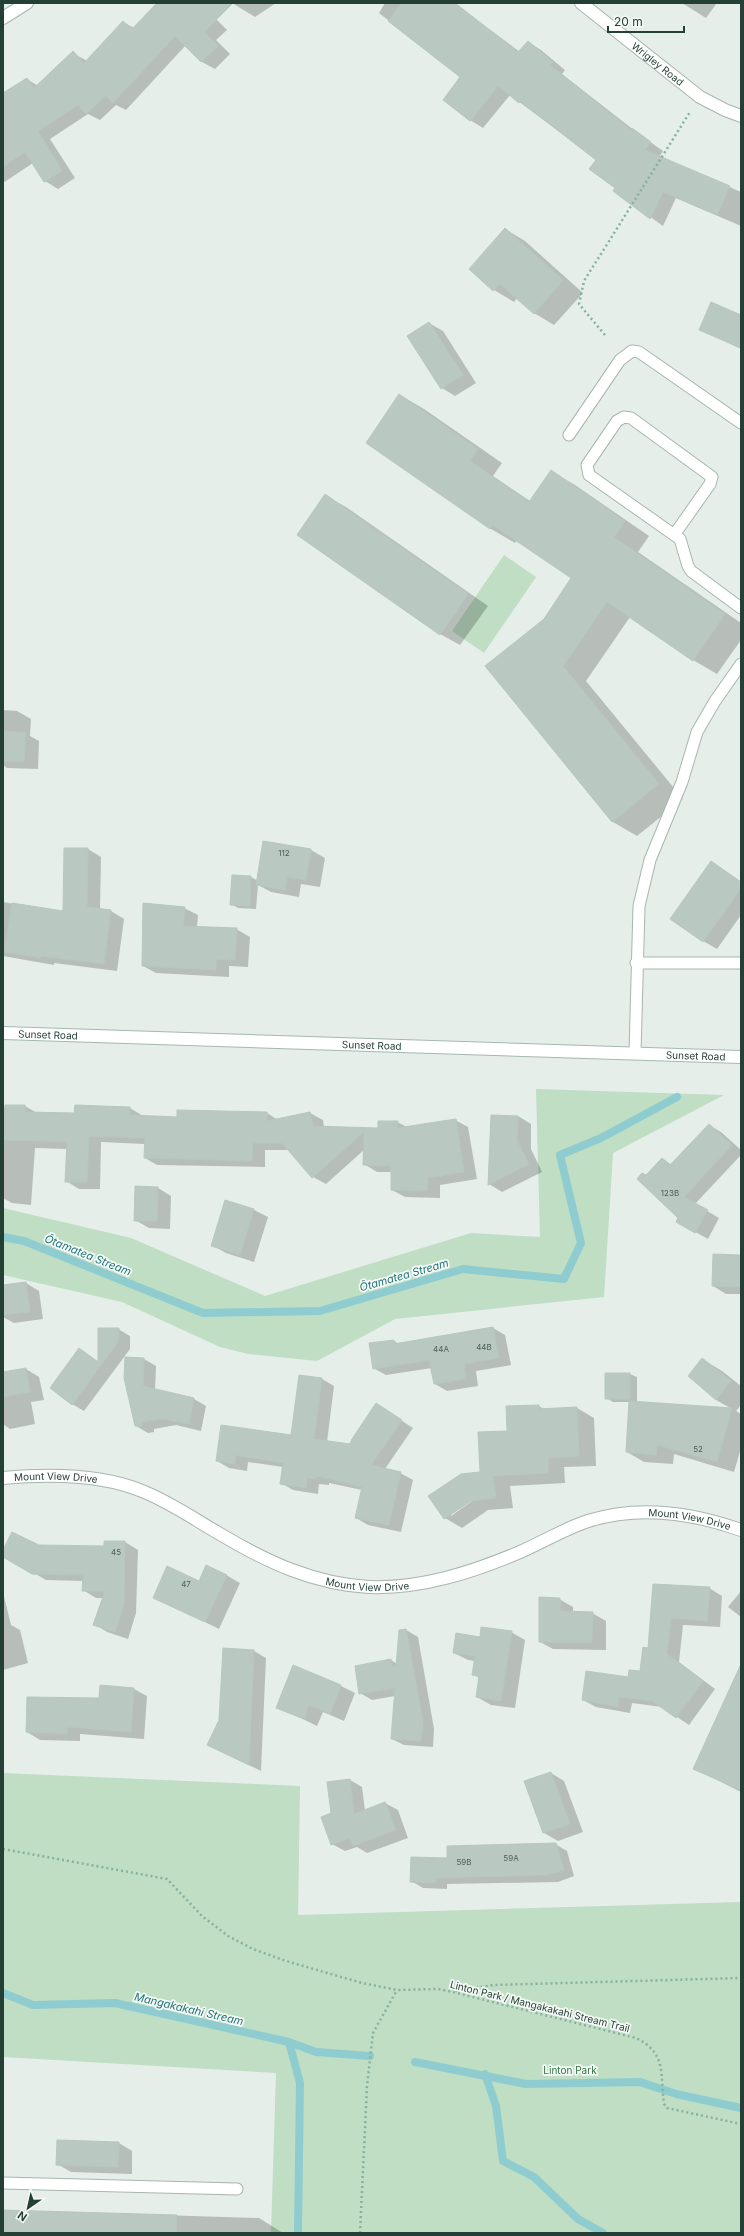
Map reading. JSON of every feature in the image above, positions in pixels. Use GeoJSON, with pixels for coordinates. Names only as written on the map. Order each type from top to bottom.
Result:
{"type":"FeatureCollection","features":[{"type":"Feature","properties":{"kind":"street"},"geometry":{"type":"LineString","coordinates":[[3,18],[26,3]]}},
{"type":"Feature","properties":{"kind":"street","name":"Wrigley Road"},"geometry":{"type":"LineString","coordinates":[[581,3],[700,97],[725,110],[741,116]]}},
{"type":"Feature","properties":{"kind":"street","name":"Sunset Road"},"geometry":{"type":"LineString","coordinates":[[3,1033],[741,1057]]}},
{"type":"Feature","properties":{"kind":"street","name":"Mount View Drive"},"geometry":{"type":"LineString","coordinates":[[3,1478],[67,1476],[99,1480],[139,1490],[173,1504],[262,1558],[295,1573],[331,1583],[368,1586],[416,1585],[447,1578],[521,1552],[547,1538],[589,1521],[621,1514],[656,1512],[687,1515],[741,1530]]}},
{"type":"Feature","properties":{"kind":"lane"},"geometry":{"type":"LineString","coordinates":[[569,435],[620,360],[632,351],[639,352],[741,423]]}},
{"type":"Feature","properties":{"kind":"lane"},"geometry":{"type":"LineString","coordinates":[[674,535],[710,484],[712,477],[631,418],[624,417],[617,421],[587,465],[587,472],[592,478],[674,535],[682,543],[686,561],[691,571],[741,608]]}},
{"type":"Feature","properties":{"kind":"lane"},"geometry":{"type":"LineString","coordinates":[[634,1053],[639,906],[650,860],[682,782],[697,732],[715,701],[741,664]]}},
{"type":"Feature","properties":{"kind":"lane"},"geometry":{"type":"LineString","coordinates":[[636,963],[741,963]]}},
{"type":"Feature","properties":{"kind":"lane"},"geometry":{"type":"LineString","coordinates":[[3,2183],[237,2189]]}},
{"type":"Feature","properties":{"kind":"path"},"geometry":{"type":"LineString","coordinates":[[605,335],[579,304],[584,281],[700,97]]}},
{"type":"Feature","properties":{"kind":"path","name":"Linton Park / Mangakakahi Stream Trail"},"geometry":{"type":"LineString","coordinates":[[3,1848],[167,1879],[202,1916],[228,1936],[253,1949],[362,1983],[397,1990],[438,1989],[453,1992],[636,2038],[654,2050],[661,2063],[660,2073],[664,2104],[667,2108],[741,2124]]}},
{"type":"Feature","properties":{"kind":"path"},"geometry":{"type":"LineString","coordinates":[[453,1992],[493,1985],[741,1978]]}},
{"type":"Feature","properties":{"kind":"path"},"geometry":{"type":"LineString","coordinates":[[360,2233],[367,2086],[373,2033],[397,1990]]}},
{"type":"Feature","properties":{"kind":"green space"},"geometry":{"type":"Polygon","coordinates":[[[504,555],[536,577],[484,653],[452,631],[504,555]]]}},
{"type":"Feature","properties":{"kind":"green space"},"geometry":{"type":"Polygon","coordinates":[[[536,1089],[724,1095],[613,1153],[604,1297],[395,1319],[317,1361],[248,1354],[220,1347],[122,1302],[3,1275],[3,1208],[131,1238],[265,1296],[471,1233],[540,1237],[536,1089]]]}},
{"type":"Feature","properties":{"kind":"green space","name":"Linton Park"},"geometry":{"type":"Polygon","coordinates":[[[3,1773],[300,1786],[298,1915],[741,1902],[741,2233],[271,2233],[276,2073],[3,2057],[3,1773]]]}},
{"type":"Feature","properties":{"kind":"building"},"geometry":{"type":"Polygon","coordinates":[[[157,3],[233,3],[204,32],[218,46],[201,62],[175,36],[113,103],[106,95],[86,114],[78,105],[38,131],[62,171],[44,182],[25,152],[3,167],[3,93],[27,78],[34,88],[73,51],[84,63],[123,21],[132,29],[157,3]]]}},
{"type":"Feature","properties":{"kind":"building"},"geometry":{"type":"Polygon","coordinates":[[[402,3],[455,3],[518,52],[528,41],[553,62],[550,65],[631,130],[632,128],[651,142],[645,150],[730,186],[717,215],[663,192],[650,219],[613,191],[615,188],[589,169],[596,160],[520,101],[519,103],[498,86],[470,121],[443,100],[460,77],[388,21],[402,3]]]}},
{"type":"Feature","properties":{"kind":"building"},"geometry":{"type":"Polygon","coordinates":[[[505,228],[563,280],[534,314],[500,284],[493,291],[469,269],[505,228]]]}},
{"type":"Feature","properties":{"kind":"building"},"geometry":{"type":"Polygon","coordinates":[[[711,302],[741,315],[741,348],[699,330],[711,302]]]}},
{"type":"Feature","properties":{"kind":"building"},"geometry":{"type":"Polygon","coordinates":[[[429,322],[463,375],[441,389],[407,336],[429,322]]]}},
{"type":"Feature","properties":{"kind":"building"},"geometry":{"type":"Polygon","coordinates":[[[399,394],[478,449],[470,461],[529,502],[551,470],[625,521],[614,537],[725,614],[693,661],[607,602],[563,666],[659,784],[612,822],[485,666],[544,619],[571,578],[493,525],[490,529],[366,443],[399,394]]]}},
{"type":"Feature","properties":{"kind":"building"},"geometry":{"type":"Polygon","coordinates":[[[325,494],[468,594],[440,635],[297,535],[325,494]]]}},
{"type":"Feature","properties":{"kind":"building"},"geometry":{"type":"Polygon","coordinates":[[[3,731],[26,733],[24,762],[3,761],[3,731]]]}},
{"type":"Feature","properties":{"kind":"building"},"geometry":{"type":"Polygon","coordinates":[[[263,841],[311,849],[306,880],[287,877],[285,890],[256,885],[263,841]]]}},
{"type":"Feature","properties":{"kind":"building"},"geometry":{"type":"Polygon","coordinates":[[[64,848],[88,848],[87,907],[111,910],[104,964],[41,956],[41,958],[4,952],[12,903],[63,911],[64,848]]]}},
{"type":"Feature","properties":{"kind":"building"},"geometry":{"type":"Polygon","coordinates":[[[711,861],[741,882],[741,888],[703,942],[670,919],[711,861]]]}},
{"type":"Feature","properties":{"kind":"building"},"geometry":{"type":"Polygon","coordinates":[[[232,875],[251,876],[250,906],[230,905],[232,875]]]}},
{"type":"Feature","properties":{"kind":"building"},"geometry":{"type":"Polygon","coordinates":[[[143,903],[185,907],[183,926],[237,928],[235,960],[216,959],[216,970],[142,966],[143,903]]]}},
{"type":"Feature","properties":{"kind":"building"},"geometry":{"type":"Polygon","coordinates":[[[5,1105],[25,1105],[25,1112],[74,1113],[75,1105],[130,1107],[130,1115],[177,1117],[177,1110],[267,1112],[267,1121],[310,1112],[313,1126],[378,1128],[378,1121],[398,1121],[397,1128],[456,1119],[464,1172],[428,1178],[427,1191],[391,1190],[391,1166],[363,1165],[364,1132],[312,1178],[282,1143],[253,1143],[252,1161],[144,1158],[145,1138],[89,1136],[87,1182],[65,1182],[67,1142],[4,1140],[5,1105]]]}},
{"type":"Feature","properties":{"kind":"building"},"geometry":{"type":"Polygon","coordinates":[[[491,1115],[518,1116],[517,1141],[529,1164],[488,1185],[491,1115]]]}},
{"type":"Feature","properties":{"kind":"building"},"geometry":{"type":"Polygon","coordinates":[[[709,1124],[732,1145],[684,1197],[708,1210],[695,1233],[676,1222],[678,1218],[637,1179],[642,1173],[646,1175],[662,1158],[670,1165],[709,1124]]]}},
{"type":"Feature","properties":{"kind":"building"},"geometry":{"type":"Polygon","coordinates":[[[135,1186],[158,1187],[157,1221],[134,1221],[135,1186]]]}},
{"type":"Feature","properties":{"kind":"building"},"geometry":{"type":"Polygon","coordinates":[[[225,1200],[254,1209],[240,1255],[211,1246],[225,1200]]]}},
{"type":"Feature","properties":{"kind":"building"},"geometry":{"type":"Polygon","coordinates":[[[713,1254],[741,1255],[741,1287],[712,1286],[713,1254]]]}},
{"type":"Feature","properties":{"kind":"building"},"geometry":{"type":"Polygon","coordinates":[[[26,1282],[30,1312],[3,1315],[3,1285],[26,1282]]]}},
{"type":"Feature","properties":{"kind":"building"},"geometry":{"type":"Polygon","coordinates":[[[493,1327],[499,1358],[464,1364],[466,1379],[434,1384],[429,1360],[373,1369],[369,1343],[394,1340],[394,1344],[493,1327]]]}},
{"type":"Feature","properties":{"kind":"building"},"geometry":{"type":"Polygon","coordinates":[[[98,1328],[119,1328],[118,1342],[72,1405],[50,1388],[79,1348],[98,1362],[98,1328]]]}},
{"type":"Feature","properties":{"kind":"building"},"geometry":{"type":"Polygon","coordinates":[[[125,1357],[144,1358],[143,1386],[194,1398],[189,1424],[163,1419],[142,1422],[142,1426],[135,1426],[124,1378],[125,1357]]]}},
{"type":"Feature","properties":{"kind":"building"},"geometry":{"type":"Polygon","coordinates":[[[702,1358],[731,1381],[716,1400],[688,1376],[702,1358]]]}},
{"type":"Feature","properties":{"kind":"building"},"geometry":{"type":"Polygon","coordinates":[[[26,1368],[30,1392],[3,1397],[3,1372],[26,1368]]]}},
{"type":"Feature","properties":{"kind":"building"},"geometry":{"type":"Polygon","coordinates":[[[605,1373],[630,1373],[630,1399],[605,1399],[605,1373]]]}},
{"type":"Feature","properties":{"kind":"building"},"geometry":{"type":"Polygon","coordinates":[[[299,1375],[322,1378],[314,1439],[350,1444],[376,1403],[402,1420],[371,1465],[401,1472],[389,1525],[355,1518],[362,1487],[317,1476],[316,1479],[307,1478],[306,1488],[280,1484],[283,1463],[236,1455],[235,1464],[216,1461],[221,1425],[291,1435],[299,1375]]]}},
{"type":"Feature","properties":{"kind":"building"},"geometry":{"type":"Polygon","coordinates":[[[629,1401],[732,1408],[717,1462],[657,1445],[656,1455],[626,1452],[629,1401]]]}},
{"type":"Feature","properties":{"kind":"building"},"geometry":{"type":"Polygon","coordinates":[[[539,1405],[539,1409],[577,1407],[579,1456],[548,1458],[548,1473],[493,1476],[496,1498],[471,1501],[444,1519],[428,1496],[461,1474],[480,1472],[478,1432],[507,1431],[506,1406],[539,1405]]]}},
{"type":"Feature","properties":{"kind":"building"},"geometry":{"type":"Polygon","coordinates":[[[12,1532],[39,1545],[104,1546],[104,1541],[125,1541],[124,1605],[115,1632],[93,1625],[105,1591],[82,1591],[83,1575],[32,1574],[3,1557],[3,1550],[12,1532]]]}},
{"type":"Feature","properties":{"kind":"building"},"geometry":{"type":"Polygon","coordinates":[[[206,1565],[227,1575],[205,1622],[153,1598],[167,1566],[199,1581],[206,1565]]]}},
{"type":"Feature","properties":{"kind":"building"},"geometry":{"type":"Polygon","coordinates":[[[653,1584],[710,1587],[707,1621],[671,1618],[667,1654],[703,1681],[676,1718],[652,1701],[619,1697],[618,1707],[582,1700],[586,1671],[628,1677],[629,1670],[640,1671],[643,1647],[648,1648],[653,1584]]]}},
{"type":"Feature","properties":{"kind":"building"},"geometry":{"type":"Polygon","coordinates":[[[539,1597],[560,1598],[560,1611],[593,1612],[592,1642],[539,1642],[539,1597]]]}},
{"type":"Feature","properties":{"kind":"building"},"geometry":{"type":"Polygon","coordinates":[[[481,1627],[512,1631],[501,1701],[476,1697],[479,1676],[472,1675],[475,1656],[453,1653],[456,1633],[480,1637],[481,1627]]]}},
{"type":"Feature","properties":{"kind":"building"},"geometry":{"type":"Polygon","coordinates":[[[406,1629],[423,1722],[421,1741],[391,1739],[395,1688],[359,1694],[355,1666],[391,1659],[392,1667],[396,1667],[399,1630],[406,1629]]]}},
{"type":"Feature","properties":{"kind":"building"},"geometry":{"type":"Polygon","coordinates":[[[223,1648],[254,1650],[249,1765],[207,1745],[219,1720],[223,1648]]]}},
{"type":"Feature","properties":{"kind":"building"},"geometry":{"type":"Polygon","coordinates":[[[741,1664],[741,1790],[693,1769],[741,1664]]]}},
{"type":"Feature","properties":{"kind":"building"},"geometry":{"type":"Polygon","coordinates":[[[293,1665],[341,1685],[330,1714],[309,1705],[304,1719],[276,1708],[293,1665]]]}},
{"type":"Feature","properties":{"kind":"building"},"geometry":{"type":"Polygon","coordinates":[[[100,1685],[134,1688],[131,1732],[67,1727],[67,1734],[26,1732],[27,1697],[99,1698],[100,1685]]]}},
{"type":"Feature","properties":{"kind":"building"},"geometry":{"type":"Polygon","coordinates":[[[551,1772],[570,1824],[543,1833],[524,1781],[551,1772]]]}},
{"type":"Feature","properties":{"kind":"building"},"geometry":{"type":"Polygon","coordinates":[[[350,1779],[354,1814],[385,1802],[396,1830],[353,1846],[350,1838],[331,1845],[321,1817],[331,1813],[327,1782],[350,1779]]]}},
{"type":"Feature","properties":{"kind":"building"},"geometry":{"type":"Polygon","coordinates":[[[556,1843],[564,1870],[546,1875],[436,1878],[435,1883],[410,1882],[411,1857],[447,1858],[447,1846],[556,1843]]]}},
{"type":"Feature","properties":{"kind":"building"},"geometry":{"type":"Polygon","coordinates":[[[57,2140],[119,2142],[118,2167],[56,2165],[57,2140]]]}},
{"type":"Feature","properties":{"kind":"building"},"geometry":{"type":"Polygon","coordinates":[[[3,2210],[177,2215],[176,2233],[3,2233],[3,2210]]]}},
{"type":"Feature","properties":{"kind":"waterway","name":"Ōtamatea Stream"},"geometry":{"type":"LineString","coordinates":[[3,1237],[24,1241],[203,1313],[320,1311],[463,1269],[564,1279],[581,1243],[560,1155],[601,1138],[677,1097]]}},
{"type":"Feature","properties":{"kind":"waterway","name":"Mangakakahi Stream"},"geometry":{"type":"LineString","coordinates":[[3,1993],[33,2005],[115,2003],[289,2042],[316,2052],[370,2056]]}},
{"type":"Feature","properties":{"kind":"waterway"},"geometry":{"type":"LineString","coordinates":[[289,2042],[300,2083],[298,2233]]}},
{"type":"Feature","properties":{"kind":"waterway","name":"Mangakakahi Stream"},"geometry":{"type":"LineString","coordinates":[[415,2062],[526,2084],[640,2082],[676,2094],[741,2108]]}},
{"type":"Feature","properties":{"kind":"waterway"},"geometry":{"type":"LineString","coordinates":[[485,2074],[496,2106],[503,2161],[534,2177],[578,2219],[603,2233]]}}]}
